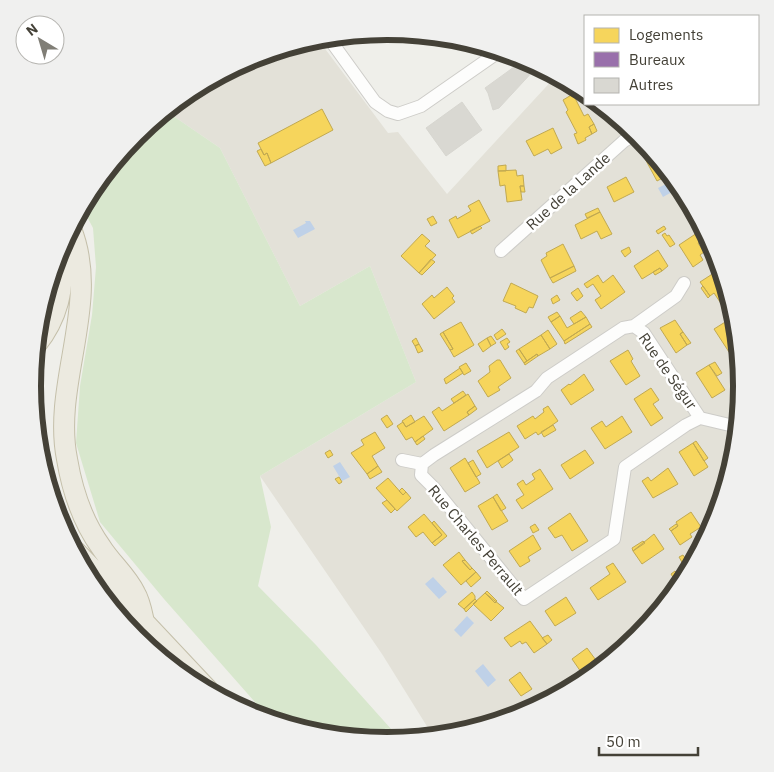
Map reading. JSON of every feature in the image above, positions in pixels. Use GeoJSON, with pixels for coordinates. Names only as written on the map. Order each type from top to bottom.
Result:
{"type":"FeatureCollection","features":[{"type":"Feature","properties":{"kind":"highway"},"geometry":{"type":"LineString","coordinates":[[74,239],[80,279],[80,303],[64,406],[66,458],[71,479],[89,528],[100,547],[136,593],[144,622]]}},
{"type":"Feature","properties":{"kind":"highway"},"geometry":{"type":"LineString","coordinates":[[46,331],[50,325],[58,302],[60,272]]}},
{"type":"Feature","properties":{"kind":"highway"},"geometry":{"type":"LineString","coordinates":[[95,571],[189,670]]}},
{"type":"Feature","properties":{"kind":"street"},"geometry":{"type":"LineString","coordinates":[[333,44],[375,102],[388,111],[398,114],[421,106],[492,56]]}},
{"type":"Feature","properties":{"kind":"street","name":"Rue de la Lande"},"geometry":{"type":"LineString","coordinates":[[501,251],[629,138]]}},
{"type":"Feature","properties":{"kind":"street"},"geometry":{"type":"LineString","coordinates":[[402,460],[422,464],[536,391],[547,378],[623,328],[634,326],[676,296],[684,283]]}},
{"type":"Feature","properties":{"kind":"street","name":"Rue de Ségur"},"geometry":{"type":"LineString","coordinates":[[634,326],[644,333],[700,418]]}},
{"type":"Feature","properties":{"kind":"street"},"geometry":{"type":"LineString","coordinates":[[700,418],[731,425]]}},
{"type":"Feature","properties":{"kind":"street","name":"Rue Charles Perrault"},"geometry":{"type":"LineString","coordinates":[[422,464],[421,475],[434,488],[524,599],[614,539],[625,467],[686,425],[700,418]]}},
{"type":"Feature","properties":{"kind":"shaded area"},"geometry":{"type":"Polygon","coordinates":[[[323,46],[388,133],[398,132],[447,194],[551,81],[584,101],[584,105],[589,105],[598,111],[632,141],[662,175],[687,213],[697,233],[715,275],[721,296],[730,341],[732,363],[733,386],[730,431],[715,497],[687,559],[662,597],[632,631],[598,661],[560,686],[519,706],[477,720],[429,729],[382,654],[260,476],[416,382],[370,266],[300,306],[220,148],[172,115],[214,86],[255,66],[276,58],[323,46]]]}},
{"type":"Feature","properties":{"kind":"green space"},"geometry":{"type":"Polygon","coordinates":[[[172,115],[220,148],[300,306],[370,266],[416,382],[260,476],[271,527],[258,586],[316,645],[393,732],[364,731],[319,725],[260,708],[164,599],[100,522],[76,443],[80,386],[92,315],[96,267],[93,228],[86,215],[112,175],[142,141],[172,115]]]}},
{"type":"Feature","properties":{"kind":"water"},"geometry":{"type":"Polygon","coordinates":[[[668,183],[673,191],[663,197],[658,188],[668,183]]]}},
{"type":"Feature","properties":{"kind":"water"},"geometry":{"type":"Polygon","coordinates":[[[305,221],[310,221],[315,229],[298,238],[293,230],[306,223],[305,221]]]}},
{"type":"Feature","properties":{"kind":"water"},"geometry":{"type":"Polygon","coordinates":[[[340,462],[350,477],[342,481],[333,466],[340,462]]]}},
{"type":"Feature","properties":{"kind":"water"},"geometry":{"type":"Polygon","coordinates":[[[433,577],[447,592],[439,599],[425,584],[433,577]]]}},
{"type":"Feature","properties":{"kind":"water"},"geometry":{"type":"Polygon","coordinates":[[[467,616],[474,623],[461,637],[454,630],[467,616]]]}},
{"type":"Feature","properties":{"kind":"water"},"geometry":{"type":"Polygon","coordinates":[[[483,664],[496,680],[488,687],[475,671],[483,664]]]}},
{"type":"Feature","properties":{"kind":"building: Logements"},"geometry":{"type":"Polygon","coordinates":[[[573,94],[584,116],[588,114],[594,124],[589,127],[592,134],[578,144],[574,134],[577,133],[566,112],[568,110],[563,100],[573,94]]]}},
{"type":"Feature","properties":{"kind":"building: Logements"},"geometry":{"type":"Polygon","coordinates":[[[322,109],[333,130],[271,163],[267,153],[264,155],[258,143],[322,109]]]}},
{"type":"Feature","properties":{"kind":"building: Logements"},"geometry":{"type":"Polygon","coordinates":[[[594,124],[597,131],[592,134],[589,127],[594,124]]]}},
{"type":"Feature","properties":{"kind":"building: Logements"},"geometry":{"type":"Polygon","coordinates":[[[553,128],[562,148],[551,154],[548,149],[534,156],[526,141],[553,128]]]}},
{"type":"Feature","properties":{"kind":"building: Logements"},"geometry":{"type":"Polygon","coordinates":[[[261,149],[264,155],[267,153],[271,163],[265,166],[257,151],[261,149]]]}},
{"type":"Feature","properties":{"kind":"building: Logements"},"geometry":{"type":"Polygon","coordinates":[[[644,155],[664,177],[657,181],[644,155]]]}},
{"type":"Feature","properties":{"kind":"building: Logements"},"geometry":{"type":"Polygon","coordinates":[[[506,165],[506,171],[498,171],[498,166],[506,165]]]}},
{"type":"Feature","properties":{"kind":"building: Logements"},"geometry":{"type":"Polygon","coordinates":[[[516,170],[517,176],[523,175],[524,186],[520,186],[522,200],[507,202],[505,185],[500,186],[498,171],[516,170]]]}},
{"type":"Feature","properties":{"kind":"building: Logements"},"geometry":{"type":"Polygon","coordinates":[[[626,177],[634,192],[614,202],[607,187],[626,177]]]}},
{"type":"Feature","properties":{"kind":"building: Logements"},"geometry":{"type":"Polygon","coordinates":[[[520,186],[524,186],[525,192],[521,192],[520,186]]]}},
{"type":"Feature","properties":{"kind":"building: Logements"},"geometry":{"type":"Polygon","coordinates":[[[479,200],[490,221],[458,238],[449,220],[456,216],[457,219],[471,211],[468,206],[479,200]]]}},
{"type":"Feature","properties":{"kind":"building: Logements"},"geometry":{"type":"Polygon","coordinates":[[[598,208],[600,212],[587,218],[585,214],[598,208]]]}},
{"type":"Feature","properties":{"kind":"building: Logements"},"geometry":{"type":"Polygon","coordinates":[[[600,212],[612,234],[601,239],[597,231],[581,239],[575,225],[600,212]]]}},
{"type":"Feature","properties":{"kind":"building: Logements"},"geometry":{"type":"Polygon","coordinates":[[[433,216],[437,223],[431,226],[427,219],[433,216]]]}},
{"type":"Feature","properties":{"kind":"building: Logements"},"geometry":{"type":"Polygon","coordinates":[[[480,226],[482,228],[472,234],[470,231],[480,226]]]}},
{"type":"Feature","properties":{"kind":"building: Logements"},"geometry":{"type":"Polygon","coordinates":[[[664,226],[666,229],[658,234],[656,231],[664,226]]]}},
{"type":"Feature","properties":{"kind":"building: Logements"},"geometry":{"type":"Polygon","coordinates":[[[665,233],[667,236],[669,235],[675,244],[670,247],[662,235],[665,233]]]}},
{"type":"Feature","properties":{"kind":"building: Logements"},"geometry":{"type":"Polygon","coordinates":[[[697,233],[701,241],[698,243],[704,252],[700,255],[703,260],[693,267],[679,245],[697,233]]]}},
{"type":"Feature","properties":{"kind":"building: Logements"},"geometry":{"type":"Polygon","coordinates":[[[422,234],[430,241],[425,246],[436,255],[419,273],[401,256],[422,234]]]}},
{"type":"Feature","properties":{"kind":"building: Logements"},"geometry":{"type":"Polygon","coordinates":[[[563,244],[574,266],[550,278],[541,260],[547,256],[546,253],[563,244]]]}},
{"type":"Feature","properties":{"kind":"building: Logements"},"geometry":{"type":"Polygon","coordinates":[[[629,247],[631,252],[625,257],[621,251],[629,247]]]}},
{"type":"Feature","properties":{"kind":"building: Logements"},"geometry":{"type":"Polygon","coordinates":[[[658,250],[668,266],[662,271],[660,268],[642,279],[634,266],[658,250]]]}},
{"type":"Feature","properties":{"kind":"building: Logements"},"geometry":{"type":"Polygon","coordinates":[[[431,259],[435,262],[422,275],[419,273],[431,259]]]}},
{"type":"Feature","properties":{"kind":"building: Logements"},"geometry":{"type":"Polygon","coordinates":[[[574,266],[576,271],[553,283],[550,278],[574,266]]]}},
{"type":"Feature","properties":{"kind":"building: Logements"},"geometry":{"type":"Polygon","coordinates":[[[660,268],[662,271],[655,275],[653,272],[660,268]]]}},
{"type":"Feature","properties":{"kind":"building: Logements"},"geometry":{"type":"Polygon","coordinates":[[[714,273],[723,304],[714,293],[710,296],[700,282],[714,273]]]}},
{"type":"Feature","properties":{"kind":"building: Logements"},"geometry":{"type":"Polygon","coordinates":[[[598,275],[603,283],[613,275],[625,292],[601,309],[595,300],[601,296],[593,284],[587,288],[584,284],[598,275]]]}},
{"type":"Feature","properties":{"kind":"building: Logements"},"geometry":{"type":"Polygon","coordinates":[[[511,283],[538,296],[533,308],[529,307],[526,313],[515,308],[516,306],[503,301],[511,283]]]}},
{"type":"Feature","properties":{"kind":"building: Logements"},"geometry":{"type":"Polygon","coordinates":[[[703,286],[710,296],[708,298],[701,288],[703,286]]]}},
{"type":"Feature","properties":{"kind":"building: Logements"},"geometry":{"type":"Polygon","coordinates":[[[447,287],[454,296],[452,298],[455,302],[434,319],[422,304],[432,295],[434,298],[447,287]]]}},
{"type":"Feature","properties":{"kind":"building: Logements"},"geometry":{"type":"Polygon","coordinates":[[[578,288],[583,296],[577,301],[571,293],[578,288]]]}},
{"type":"Feature","properties":{"kind":"building: Logements"},"geometry":{"type":"Polygon","coordinates":[[[557,295],[560,300],[553,304],[551,299],[557,295]]]}},
{"type":"Feature","properties":{"kind":"building: Logements"},"geometry":{"type":"Polygon","coordinates":[[[581,311],[586,317],[574,324],[570,318],[581,311]]]}},
{"type":"Feature","properties":{"kind":"building: Logements"},"geometry":{"type":"Polygon","coordinates":[[[557,312],[560,316],[551,322],[548,317],[557,312]]]}},
{"type":"Feature","properties":{"kind":"building: Logements"},"geometry":{"type":"Polygon","coordinates":[[[560,316],[567,328],[586,317],[590,324],[564,341],[551,322],[560,316]]]}},
{"type":"Feature","properties":{"kind":"building: Logements"},"geometry":{"type":"Polygon","coordinates":[[[675,320],[683,332],[680,334],[687,345],[676,353],[660,328],[675,320]]]}},
{"type":"Feature","properties":{"kind":"building: Logements"},"geometry":{"type":"Polygon","coordinates":[[[727,321],[731,351],[729,352],[714,329],[727,321]]]}},
{"type":"Feature","properties":{"kind":"building: Logements"},"geometry":{"type":"Polygon","coordinates":[[[461,322],[474,345],[454,357],[450,350],[453,349],[443,332],[461,322]]]}},
{"type":"Feature","properties":{"kind":"building: Logements"},"geometry":{"type":"Polygon","coordinates":[[[590,324],[592,327],[565,344],[564,341],[590,324]]]}},
{"type":"Feature","properties":{"kind":"building: Logements"},"geometry":{"type":"Polygon","coordinates":[[[502,329],[506,334],[497,340],[494,335],[502,329]]]}},
{"type":"Feature","properties":{"kind":"building: Logements"},"geometry":{"type":"Polygon","coordinates":[[[548,330],[557,344],[550,349],[541,335],[548,330]]]}},
{"type":"Feature","properties":{"kind":"building: Logements"},"geometry":{"type":"Polygon","coordinates":[[[443,332],[453,349],[450,350],[440,334],[443,332]]]}},
{"type":"Feature","properties":{"kind":"building: Logements"},"geometry":{"type":"Polygon","coordinates":[[[683,332],[691,343],[687,345],[680,334],[683,332]]]}},
{"type":"Feature","properties":{"kind":"building: Logements"},"geometry":{"type":"Polygon","coordinates":[[[541,335],[550,349],[538,356],[537,354],[527,361],[519,349],[541,335]]]}},
{"type":"Feature","properties":{"kind":"building: Logements"},"geometry":{"type":"Polygon","coordinates":[[[491,336],[496,343],[491,346],[487,338],[491,336]]]}},
{"type":"Feature","properties":{"kind":"building: Logements"},"geometry":{"type":"Polygon","coordinates":[[[416,338],[419,344],[415,346],[412,341],[416,338]]]}},
{"type":"Feature","properties":{"kind":"building: Logements"},"geometry":{"type":"Polygon","coordinates":[[[487,338],[491,346],[483,352],[478,344],[487,338]]]}},
{"type":"Feature","properties":{"kind":"building: Logements"},"geometry":{"type":"Polygon","coordinates":[[[507,338],[510,342],[507,344],[509,347],[505,350],[500,342],[507,338]]]}},
{"type":"Feature","properties":{"kind":"building: Logements"},"geometry":{"type":"Polygon","coordinates":[[[419,344],[423,351],[418,353],[415,346],[419,344]]]}},
{"type":"Feature","properties":{"kind":"building: Logements"},"geometry":{"type":"Polygon","coordinates":[[[519,349],[527,361],[524,363],[516,351],[519,349]]]}},
{"type":"Feature","properties":{"kind":"building: Logements"},"geometry":{"type":"Polygon","coordinates":[[[628,350],[633,359],[631,361],[640,376],[626,385],[610,361],[628,350]]]}},
{"type":"Feature","properties":{"kind":"building: Logements"},"geometry":{"type":"Polygon","coordinates":[[[537,354],[538,356],[525,365],[524,363],[537,354]]]}},
{"type":"Feature","properties":{"kind":"building: Logements"},"geometry":{"type":"Polygon","coordinates":[[[500,360],[511,378],[498,387],[500,390],[488,397],[478,381],[490,372],[489,366],[500,360]]]}},
{"type":"Feature","properties":{"kind":"building: Logements"},"geometry":{"type":"Polygon","coordinates":[[[715,362],[722,373],[717,376],[709,365],[715,362]]]}},
{"type":"Feature","properties":{"kind":"building: Logements"},"geometry":{"type":"Polygon","coordinates":[[[466,363],[471,371],[464,375],[459,367],[466,363]]]}},
{"type":"Feature","properties":{"kind":"building: Logements"},"geometry":{"type":"Polygon","coordinates":[[[709,365],[725,390],[712,398],[696,373],[709,365]]]}},
{"type":"Feature","properties":{"kind":"building: Logements"},"geometry":{"type":"Polygon","coordinates":[[[460,368],[463,373],[446,384],[444,379],[460,368]]]}},
{"type":"Feature","properties":{"kind":"building: Logements"},"geometry":{"type":"Polygon","coordinates":[[[584,374],[594,390],[571,405],[561,390],[584,374]]]}},
{"type":"Feature","properties":{"kind":"building: Logements"},"geometry":{"type":"Polygon","coordinates":[[[651,388],[659,400],[653,404],[663,418],[651,426],[634,399],[651,388]]]}},
{"type":"Feature","properties":{"kind":"building: Logements"},"geometry":{"type":"Polygon","coordinates":[[[463,391],[466,395],[454,403],[451,399],[463,391]]]}},
{"type":"Feature","properties":{"kind":"building: Logements"},"geometry":{"type":"Polygon","coordinates":[[[468,394],[475,406],[467,412],[469,415],[444,431],[432,412],[439,407],[442,411],[468,394]]]}},
{"type":"Feature","properties":{"kind":"building: Logements"},"geometry":{"type":"Polygon","coordinates":[[[475,406],[477,409],[469,415],[467,412],[475,406]]]}},
{"type":"Feature","properties":{"kind":"building: Logements"},"geometry":{"type":"Polygon","coordinates":[[[548,406],[558,421],[538,435],[536,432],[525,439],[517,426],[533,416],[535,419],[548,406]]]}},
{"type":"Feature","properties":{"kind":"building: Logements"},"geometry":{"type":"Polygon","coordinates":[[[387,415],[393,424],[387,428],[381,419],[387,415]]]}},
{"type":"Feature","properties":{"kind":"building: Logements"},"geometry":{"type":"Polygon","coordinates":[[[411,415],[415,422],[406,427],[402,421],[411,415]]]}},
{"type":"Feature","properties":{"kind":"building: Logements"},"geometry":{"type":"Polygon","coordinates":[[[424,416],[433,429],[415,442],[412,437],[406,440],[397,426],[403,422],[406,427],[424,416]]]}},
{"type":"Feature","properties":{"kind":"building: Logements"},"geometry":{"type":"Polygon","coordinates":[[[622,416],[632,432],[605,449],[591,428],[602,421],[606,427],[622,416]]]}},
{"type":"Feature","properties":{"kind":"building: Logements"},"geometry":{"type":"Polygon","coordinates":[[[553,425],[556,430],[544,437],[541,432],[553,425]]]}},
{"type":"Feature","properties":{"kind":"building: Logements"},"geometry":{"type":"Polygon","coordinates":[[[375,432],[385,448],[372,456],[378,466],[367,474],[351,453],[364,445],[361,440],[375,432]]]}},
{"type":"Feature","properties":{"kind":"building: Logements"},"geometry":{"type":"Polygon","coordinates":[[[509,432],[519,447],[487,468],[477,451],[509,432]]]}},
{"type":"Feature","properties":{"kind":"building: Logements"},"geometry":{"type":"Polygon","coordinates":[[[423,436],[425,439],[417,445],[415,442],[423,436]]]}},
{"type":"Feature","properties":{"kind":"building: Logements"},"geometry":{"type":"Polygon","coordinates":[[[696,441],[708,458],[704,461],[693,443],[696,441]]]}},
{"type":"Feature","properties":{"kind":"building: Logements"},"geometry":{"type":"Polygon","coordinates":[[[693,443],[708,467],[694,476],[679,452],[693,443]]]}},
{"type":"Feature","properties":{"kind":"building: Logements"},"geometry":{"type":"Polygon","coordinates":[[[330,450],[333,455],[328,458],[325,453],[330,450]]]}},
{"type":"Feature","properties":{"kind":"building: Logements"},"geometry":{"type":"Polygon","coordinates":[[[585,450],[594,463],[570,479],[561,465],[585,450]]]}},
{"type":"Feature","properties":{"kind":"building: Logements"},"geometry":{"type":"Polygon","coordinates":[[[509,454],[513,460],[502,468],[498,461],[509,454]]]}},
{"type":"Feature","properties":{"kind":"building: Logements"},"geometry":{"type":"Polygon","coordinates":[[[465,458],[480,483],[465,492],[450,468],[465,458]]]}},
{"type":"Feature","properties":{"kind":"building: Logements"},"geometry":{"type":"Polygon","coordinates":[[[473,460],[481,474],[476,477],[468,463],[473,460]]]}},
{"type":"Feature","properties":{"kind":"building: Logements"},"geometry":{"type":"Polygon","coordinates":[[[378,466],[382,472],[370,479],[367,474],[378,466]]]}},
{"type":"Feature","properties":{"kind":"building: Logements"},"geometry":{"type":"Polygon","coordinates":[[[668,468],[678,484],[653,498],[642,481],[648,477],[651,481],[668,468]]]}},
{"type":"Feature","properties":{"kind":"building: Logements"},"geometry":{"type":"Polygon","coordinates":[[[540,469],[553,489],[522,509],[516,500],[524,495],[517,484],[523,480],[526,485],[535,479],[532,474],[540,469]]]}},
{"type":"Feature","properties":{"kind":"building: Logements"},"geometry":{"type":"Polygon","coordinates":[[[339,477],[342,482],[339,484],[335,479],[339,477]]]}},
{"type":"Feature","properties":{"kind":"building: Logements"},"geometry":{"type":"Polygon","coordinates":[[[388,478],[403,495],[406,492],[411,498],[397,511],[376,488],[388,478]]]}},
{"type":"Feature","properties":{"kind":"building: Logements"},"geometry":{"type":"Polygon","coordinates":[[[402,488],[406,492],[403,495],[399,491],[402,488]]]}},
{"type":"Feature","properties":{"kind":"building: Logements"},"geometry":{"type":"Polygon","coordinates":[[[497,494],[506,508],[501,511],[493,497],[497,494]]]}},
{"type":"Feature","properties":{"kind":"building: Logements"},"geometry":{"type":"Polygon","coordinates":[[[493,497],[508,521],[492,530],[478,506],[493,497]]]}},
{"type":"Feature","properties":{"kind":"building: Logements"},"geometry":{"type":"Polygon","coordinates":[[[387,500],[395,509],[391,513],[382,503],[387,500]]]}},
{"type":"Feature","properties":{"kind":"building: Logements"},"geometry":{"type":"Polygon","coordinates":[[[691,512],[701,527],[690,534],[692,537],[680,545],[671,531],[678,526],[676,522],[691,512]]]}},
{"type":"Feature","properties":{"kind":"building: Logements"},"geometry":{"type":"Polygon","coordinates":[[[570,513],[588,541],[572,551],[562,535],[555,538],[548,528],[570,513]]]}},
{"type":"Feature","properties":{"kind":"building: Logements"},"geometry":{"type":"Polygon","coordinates":[[[424,514],[442,535],[432,543],[423,532],[416,537],[408,527],[424,514]]]}},
{"type":"Feature","properties":{"kind":"building: Logements"},"geometry":{"type":"Polygon","coordinates":[[[434,521],[447,536],[435,546],[432,543],[442,535],[432,523],[434,521]]]}},
{"type":"Feature","properties":{"kind":"building: Logements"},"geometry":{"type":"Polygon","coordinates":[[[535,524],[539,530],[533,533],[530,527],[535,524]]]}},
{"type":"Feature","properties":{"kind":"building: Logements"},"geometry":{"type":"Polygon","coordinates":[[[676,524],[678,526],[671,531],[669,529],[676,524]]]}},
{"type":"Feature","properties":{"kind":"building: Logements"},"geometry":{"type":"Polygon","coordinates":[[[654,534],[664,549],[642,564],[633,551],[654,534]]]}},
{"type":"Feature","properties":{"kind":"building: Logements"},"geometry":{"type":"Polygon","coordinates":[[[533,535],[541,549],[528,557],[530,561],[520,567],[509,551],[533,535]]]}},
{"type":"Feature","properties":{"kind":"building: Logements"},"geometry":{"type":"Polygon","coordinates":[[[643,541],[645,543],[633,551],[632,548],[643,541]]]}},
{"type":"Feature","properties":{"kind":"building: Logements"},"geometry":{"type":"Polygon","coordinates":[[[459,552],[465,560],[462,561],[470,570],[472,568],[476,572],[461,585],[443,565],[459,552]]]}},
{"type":"Feature","properties":{"kind":"building: Logements"},"geometry":{"type":"Polygon","coordinates":[[[683,555],[686,560],[683,564],[679,557],[683,555]]]}},
{"type":"Feature","properties":{"kind":"building: Logements"},"geometry":{"type":"Polygon","coordinates":[[[465,560],[472,568],[470,570],[462,561],[465,560]]]}},
{"type":"Feature","properties":{"kind":"building: Logements"},"geometry":{"type":"Polygon","coordinates":[[[613,563],[626,582],[598,600],[590,588],[610,574],[606,567],[613,563]]]}},
{"type":"Feature","properties":{"kind":"building: Logements"},"geometry":{"type":"Polygon","coordinates":[[[675,571],[677,574],[674,579],[671,574],[675,571]]]}},
{"type":"Feature","properties":{"kind":"building: Logements"},"geometry":{"type":"Polygon","coordinates":[[[476,572],[481,578],[471,587],[466,581],[476,572]]]}},
{"type":"Feature","properties":{"kind":"building: Logements"},"geometry":{"type":"Polygon","coordinates":[[[487,591],[497,601],[495,603],[485,593],[487,591]]]}},
{"type":"Feature","properties":{"kind":"building: Logements"},"geometry":{"type":"Polygon","coordinates":[[[472,592],[475,599],[464,609],[458,604],[472,592]]]}},
{"type":"Feature","properties":{"kind":"building: Logements"},"geometry":{"type":"Polygon","coordinates":[[[485,593],[504,608],[491,621],[473,604],[485,593]]]}},
{"type":"Feature","properties":{"kind":"building: Logements"},"geometry":{"type":"Polygon","coordinates":[[[566,597],[576,613],[555,626],[545,611],[566,597]]]}},
{"type":"Feature","properties":{"kind":"building: Logements"},"geometry":{"type":"Polygon","coordinates":[[[475,599],[477,601],[466,612],[464,609],[475,599]]]}},
{"type":"Feature","properties":{"kind":"building: Logements"},"geometry":{"type":"Polygon","coordinates":[[[530,621],[547,644],[534,653],[526,642],[522,644],[520,641],[511,647],[504,638],[530,621]]]}},
{"type":"Feature","properties":{"kind":"building: Logements"},"geometry":{"type":"Polygon","coordinates":[[[548,635],[552,640],[547,644],[542,638],[548,635]]]}},
{"type":"Feature","properties":{"kind":"building: Logements"},"geometry":{"type":"Polygon","coordinates":[[[587,648],[597,662],[574,677],[581,672],[572,659],[587,648]]]}},
{"type":"Feature","properties":{"kind":"building: Logements"},"geometry":{"type":"Polygon","coordinates":[[[520,672],[532,689],[521,696],[509,680],[520,672]]]}},
{"type":"Feature","properties":{"kind":"building: Autres"},"geometry":{"type":"Polygon","coordinates":[[[517,65],[532,72],[499,108],[493,110],[485,88],[517,65]]]}},
{"type":"Feature","properties":{"kind":"building: Autres"},"geometry":{"type":"Polygon","coordinates":[[[462,102],[482,130],[446,156],[426,128],[462,102]]]}}]}
